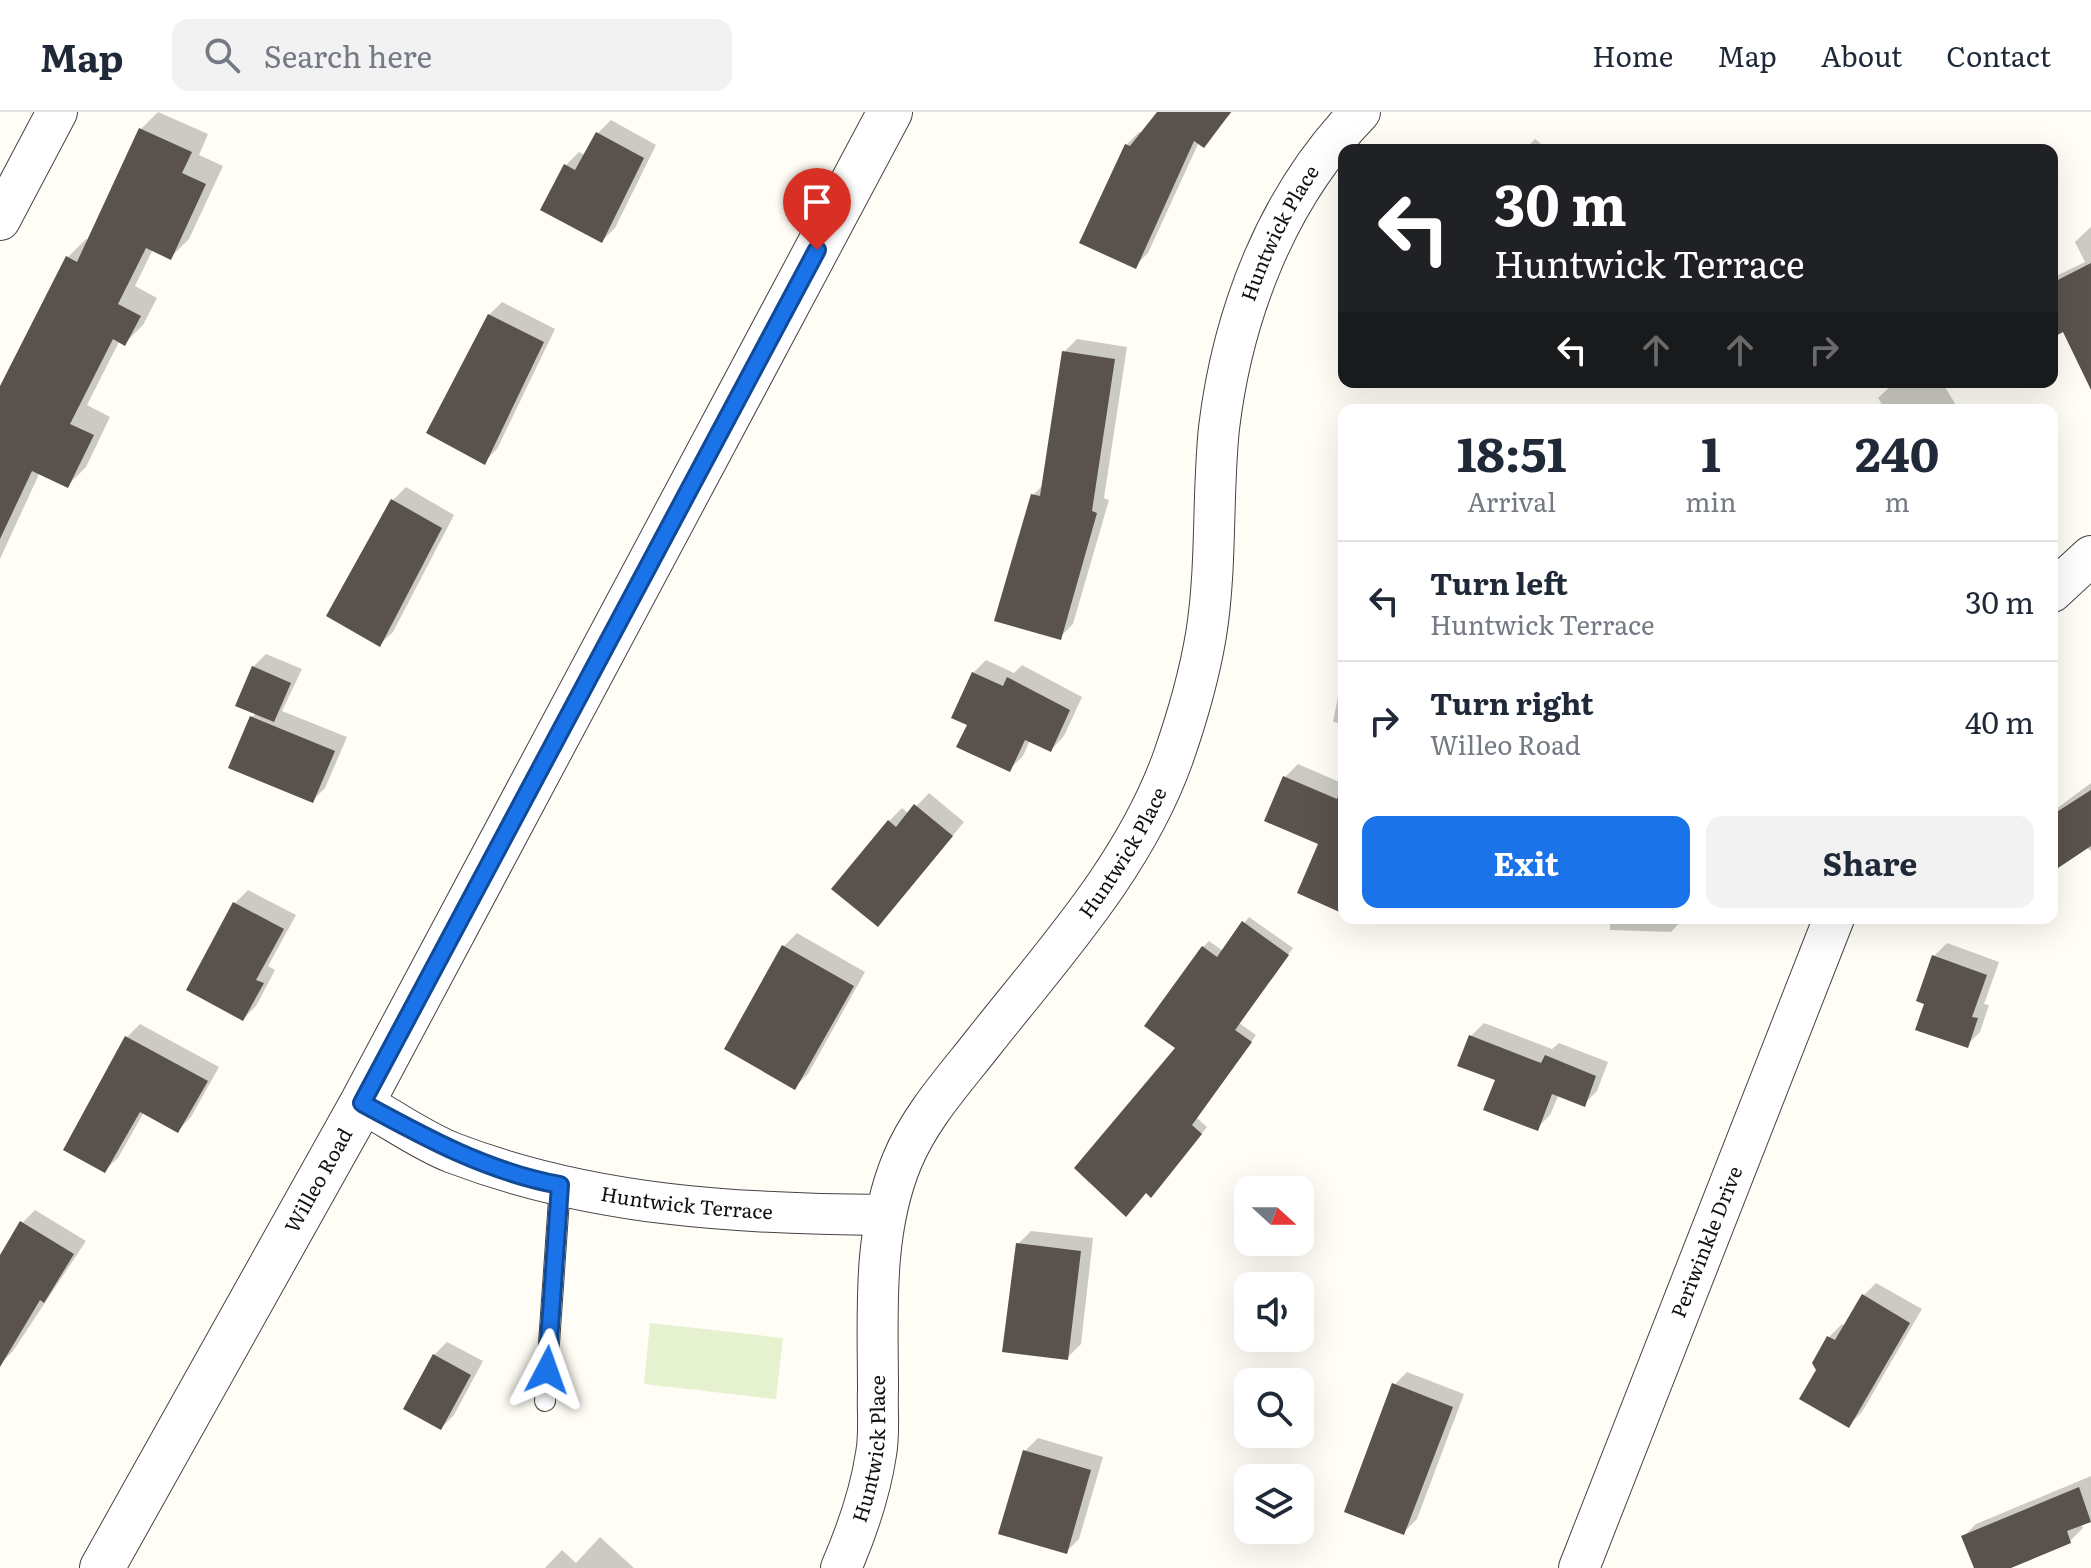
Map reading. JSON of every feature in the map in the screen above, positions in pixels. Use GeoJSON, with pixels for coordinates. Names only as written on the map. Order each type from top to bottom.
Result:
{"type":"FeatureCollection","features":[{"type":"Feature","properties":{"kind":"street"},"geometry":{"type":"LineString","coordinates":[[0,220],[57,112]]}},
{"type":"Feature","properties":{"kind":"street","name":"Willeo Road"},"geometry":{"type":"LineString","coordinates":[[102,1568],[362,1103],[890,112]]}},
{"type":"Feature","properties":{"kind":"street","name":"Huntwick Place"},"geometry":{"type":"LineString","coordinates":[[841,1568],[862,1519],[877,1451],[879,1265],[885,1215],[902,1161],[926,1116],[1103,890],[1142,828],[1172,762],[1191,703],[1206,632],[1219,430],[1228,367],[1248,297],[1277,230],[1309,175],[1360,112]]}},
{"type":"Feature","properties":{"kind":"street"},"geometry":{"type":"LineString","coordinates":[[2058,586],[2091,556]]}},
{"type":"Feature","properties":{"kind":"street","name":"Periwinkle Drive"},"geometry":{"type":"LineString","coordinates":[[1579,1568],[1832,924]]}},
{"type":"Feature","properties":{"kind":"street","name":"Huntwick Terrace"},"geometry":{"type":"LineString","coordinates":[[362,1103],[450,1152],[535,1180],[669,1206],[768,1214],[885,1215]]}},
{"type":"Feature","properties":{"kind":"lane"},"geometry":{"type":"LineString","coordinates":[[545,1401],[560,1185]]}},
{"type":"Feature","properties":{"kind":"green space"},"geometry":{"type":"Polygon","coordinates":[[[650,1323],[783,1338],[776,1399],[644,1384],[650,1323]]]}},
{"type":"Feature","properties":{"kind":"building"},"geometry":{"type":"Polygon","coordinates":[[[1157,112],[1231,112],[1204,148],[1194,141],[1136,269],[1079,243],[1125,144],[1130,146],[1157,112]]]}},
{"type":"Feature","properties":{"kind":"building"},"geometry":{"type":"Polygon","coordinates":[[[139,128],[192,152],[182,173],[206,184],[171,260],[146,248],[118,304],[141,316],[125,346],[113,339],[70,424],[94,435],[68,488],[32,471],[0,539],[0,386],[66,256],[77,262],[139,128]]]}},
{"type":"Feature","properties":{"kind":"building"},"geometry":{"type":"Polygon","coordinates":[[[596,132],[644,158],[602,243],[540,210],[564,164],[575,170],[596,132]]]}},
{"type":"Feature","properties":{"kind":"building"},"geometry":{"type":"Polygon","coordinates":[[[2091,263],[2091,390],[2063,332],[2058,335],[2058,280],[2091,263]]]}},
{"type":"Feature","properties":{"kind":"building"},"geometry":{"type":"Polygon","coordinates":[[[488,314],[544,342],[485,465],[426,433],[488,314]]]}},
{"type":"Feature","properties":{"kind":"building"},"geometry":{"type":"Polygon","coordinates":[[[1062,351],[1115,359],[1092,511],[1097,513],[1061,640],[994,621],[1031,494],[1040,496],[1062,351]]]}},
{"type":"Feature","properties":{"kind":"building"},"geometry":{"type":"Polygon","coordinates":[[[391,499],[442,528],[380,647],[326,616],[391,499]]]}},
{"type":"Feature","properties":{"kind":"building"},"geometry":{"type":"Polygon","coordinates":[[[252,666],[291,683],[274,722],[235,706],[252,666]]]}},
{"type":"Feature","properties":{"kind":"building"},"geometry":{"type":"Polygon","coordinates":[[[972,672],[1003,686],[1007,677],[1070,710],[1051,752],[1025,740],[1010,772],[956,747],[967,725],[951,718],[972,672]]]}},
{"type":"Feature","properties":{"kind":"building"},"geometry":{"type":"Polygon","coordinates":[[[250,716],[335,751],[313,803],[228,768],[250,716]]]}},
{"type":"Feature","properties":{"kind":"building"},"geometry":{"type":"Polygon","coordinates":[[[1283,776],[1337,799],[1338,797],[1338,911],[1297,893],[1318,844],[1264,821],[1283,776]]]}},
{"type":"Feature","properties":{"kind":"building"},"geometry":{"type":"Polygon","coordinates":[[[2091,790],[2091,846],[2058,868],[2058,811],[2091,790]]]}},
{"type":"Feature","properties":{"kind":"building"},"geometry":{"type":"Polygon","coordinates":[[[914,804],[953,836],[878,927],[831,889],[888,820],[896,827],[914,804]]]}},
{"type":"Feature","properties":{"kind":"building"},"geometry":{"type":"Polygon","coordinates":[[[233,902],[284,929],[256,980],[264,983],[243,1021],[186,990],[233,902]]]}},
{"type":"Feature","properties":{"kind":"building"},"geometry":{"type":"Polygon","coordinates":[[[1242,921],[1289,955],[1235,1030],[1252,1042],[1192,1125],[1202,1134],[1151,1198],[1146,1193],[1126,1217],[1074,1168],[1175,1048],[1144,1026],[1202,946],[1217,957],[1242,921]]]}},
{"type":"Feature","properties":{"kind":"building"},"geometry":{"type":"Polygon","coordinates":[[[782,945],[854,986],[795,1090],[724,1049],[782,945]]]}},
{"type":"Feature","properties":{"kind":"building"},"geometry":{"type":"Polygon","coordinates":[[[1932,955],[1987,975],[1972,1017],[1978,1018],[1968,1048],[1915,1030],[1924,1004],[1916,1001],[1932,955]]]}},
{"type":"Feature","properties":{"kind":"building"},"geometry":{"type":"Polygon","coordinates":[[[1469,1035],[1541,1063],[1545,1055],[1596,1076],[1585,1107],[1552,1094],[1538,1131],[1483,1110],[1495,1080],[1457,1066],[1469,1035]]]}},
{"type":"Feature","properties":{"kind":"building"},"geometry":{"type":"Polygon","coordinates":[[[125,1036],[208,1081],[178,1133],[140,1112],[105,1173],[63,1150],[125,1036]]]}},
{"type":"Feature","properties":{"kind":"building"},"geometry":{"type":"Polygon","coordinates":[[[20,1221],[74,1254],[44,1303],[40,1300],[0,1367],[0,1255],[20,1221]]]}},
{"type":"Feature","properties":{"kind":"building"},"geometry":{"type":"Polygon","coordinates":[[[1016,1243],[1081,1251],[1068,1360],[1002,1352],[1016,1243]]]}},
{"type":"Feature","properties":{"kind":"building"},"geometry":{"type":"Polygon","coordinates":[[[1862,1294],[1910,1323],[1849,1428],[1799,1399],[1816,1370],[1812,1363],[1827,1336],[1835,1340],[1862,1294]]]}},
{"type":"Feature","properties":{"kind":"building"},"geometry":{"type":"Polygon","coordinates":[[[433,1354],[471,1375],[441,1430],[403,1409],[433,1354]]]}},
{"type":"Feature","properties":{"kind":"building"},"geometry":{"type":"Polygon","coordinates":[[[1392,1383],[1453,1407],[1404,1535],[1344,1512],[1392,1383]]]}},
{"type":"Feature","properties":{"kind":"building"},"geometry":{"type":"Polygon","coordinates":[[[1023,1450],[1091,1470],[1067,1554],[998,1534],[1023,1450]]]}},
{"type":"Feature","properties":{"kind":"building"},"geometry":{"type":"Polygon","coordinates":[[[2079,1487],[2091,1522],[2067,1531],[2071,1543],[2011,1568],[1974,1568],[1961,1536],[2079,1487]]]}},
{"type":"Feature","properties":{"kind":"route"},"geometry":{"type":"LineString","coordinates":[[547,1370],[560,1185],[450,1152],[362,1103],[817,250]]}}]}
